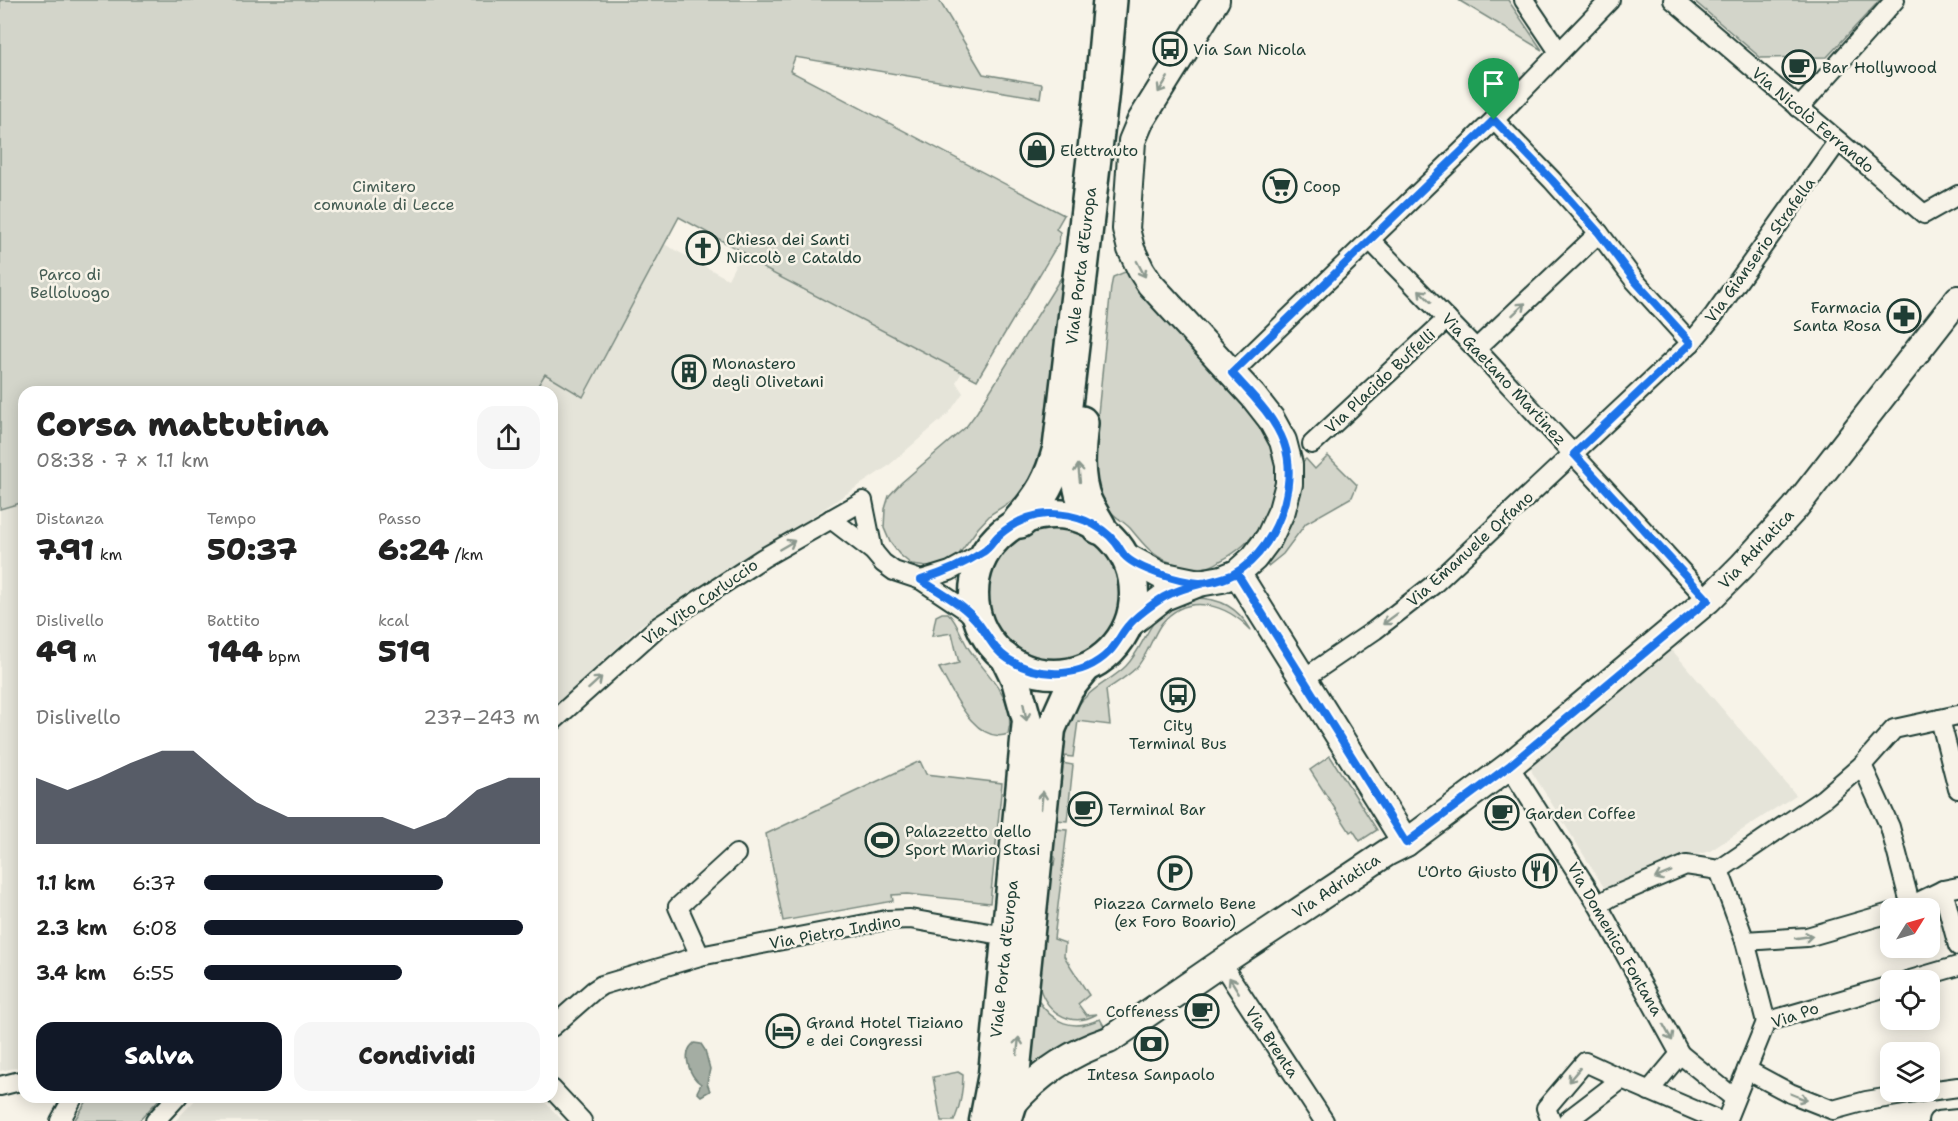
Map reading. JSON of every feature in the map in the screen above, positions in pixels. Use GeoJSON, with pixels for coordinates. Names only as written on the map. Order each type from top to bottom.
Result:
{"type":"FeatureCollection","features":[{"type":"Feature","properties":{"kind":"highway","name":"Viale Porta d'Europa"},"geometry":{"type":"LineString","coordinates":[[1020,521],[1039,500],[1053,474],[1060,448],[1101,98],[1110,0]]}},
{"type":"Feature","properties":{"kind":"highway","name":"Viale Porta d'Europa"},"geometry":{"type":"LineString","coordinates":[[1099,527],[1086,502],[1078,477],[1078,449],[1128,0]]}},
{"type":"Feature","properties":{"kind":"main road","name":"Viale Porta d'Europa"},"geometry":{"type":"LineString","coordinates":[[1011,1116],[1051,729],[1069,689],[1086,668],[1108,653],[1119,640],[1127,626],[1134,600],[1132,576],[1125,556],[1116,542],[1099,527],[1076,517],[1048,514],[1020,521],[998,536],[986,551],[976,573],[974,598],[980,624],[991,644],[1005,657],[1026,668],[1048,674],[1063,674],[1086,668]]}},
{"type":"Feature","properties":{"kind":"main road","name":"Viale Porta d'Europa"},"geometry":{"type":"LineString","coordinates":[[984,1121],[993,1074],[1028,720],[1016,680],[1005,657]]}},
{"type":"Feature","properties":{"kind":"main road"},"geometry":{"type":"LineString","coordinates":[[965,1121],[998,1022]]}},
{"type":"Feature","properties":{"kind":"street"},"geometry":{"type":"LineString","coordinates":[[1127,626],[1164,597],[1199,583],[1222,579],[1237,573],[1254,558],[1269,538],[1282,510],[1289,484],[1289,464],[1283,441],[1271,419],[1150,284],[1131,249],[1126,230],[1132,141],[1140,122],[1216,0]]}},
{"type":"Feature","properties":{"kind":"street"},"geometry":{"type":"LineString","coordinates":[[1524,0],[1559,52]]}},
{"type":"Feature","properties":{"kind":"street"},"geometry":{"type":"LineString","coordinates":[[1232,373],[1494,120],[1610,0]]}},
{"type":"Feature","properties":{"kind":"street","name":"Via Nicolò Ferrando"},"geometry":{"type":"LineString","coordinates":[[1673,0],[1924,214],[1958,195]]}},
{"type":"Feature","properties":{"kind":"street"},"geometry":{"type":"LineString","coordinates":[[1799,108],[1895,0]]}},
{"type":"Feature","properties":{"kind":"street"},"geometry":{"type":"LineString","coordinates":[[1494,120],[1599,233],[1635,281],[1691,343]]}},
{"type":"Feature","properties":{"kind":"street","name":"Via Gianserio Strafella"},"geometry":{"type":"LineString","coordinates":[[1574,454],[1691,343],[1714,315],[1838,141]]}},
{"type":"Feature","properties":{"kind":"street"},"geometry":{"type":"LineString","coordinates":[[1476,349],[1599,233]]}},
{"type":"Feature","properties":{"kind":"street","name":"Via Gaetano Martinez"},"geometry":{"type":"LineString","coordinates":[[1370,240],[1476,349],[1708,600]]}},
{"type":"Feature","properties":{"kind":"street","name":"Via Adriatica"},"geometry":{"type":"LineString","coordinates":[[1011,1116],[1026,1088],[1058,1063],[1088,1047],[1109,1041],[1221,963],[1388,852],[1406,843],[1509,766],[1708,600],[1795,508],[1956,304]]}},
{"type":"Feature","properties":{"kind":"street","name":"Via Placido Buffelli"},"geometry":{"type":"LineString","coordinates":[[1312,444],[1447,319]]}},
{"type":"Feature","properties":{"kind":"street","name":"Via Emanuele Orfano"},"geometry":{"type":"LineString","coordinates":[[1303,679],[1375,630],[1433,585],[1574,454]]}},
{"type":"Feature","properties":{"kind":"street","name":"Via Vito Carluccio"},"geometry":{"type":"LineString","coordinates":[[558,717],[659,626],[763,558],[864,501],[873,551]]}},
{"type":"Feature","properties":{"kind":"street"},"geometry":{"type":"LineString","coordinates":[[831,519],[873,551],[894,571],[921,580],[966,610],[980,624]]}},
{"type":"Feature","properties":{"kind":"street"},"geometry":{"type":"LineString","coordinates":[[921,580],[950,571],[986,551]]}},
{"type":"Feature","properties":{"kind":"street"},"geometry":{"type":"LineString","coordinates":[[1125,556],[1160,575],[1199,583]]}},
{"type":"Feature","properties":{"kind":"street"},"geometry":{"type":"LineString","coordinates":[[1237,573],[1406,843]]}},
{"type":"Feature","properties":{"kind":"street"},"geometry":{"type":"LineString","coordinates":[[1598,905],[1611,897],[1686,865],[1719,870],[1824,799],[1862,765],[1894,729],[1958,715]]}},
{"type":"Feature","properties":{"kind":"street"},"geometry":{"type":"LineString","coordinates":[[1940,719],[1958,789]]}},
{"type":"Feature","properties":{"kind":"street"},"geometry":{"type":"LineString","coordinates":[[1862,765],[1890,827],[1906,898]]}},
{"type":"Feature","properties":{"kind":"street","name":"Via Domenico Fontana"},"geometry":{"type":"LineString","coordinates":[[1509,766],[1598,905],[1680,1054],[1734,1098]]}},
{"type":"Feature","properties":{"kind":"street"},"geometry":{"type":"LineString","coordinates":[[700,956],[678,907],[736,854]]}},
{"type":"Feature","properties":{"kind":"street"},"geometry":{"type":"LineString","coordinates":[[1719,870],[1745,941],[1766,1022]]}},
{"type":"Feature","properties":{"kind":"street"},"geometry":{"type":"LineString","coordinates":[[1931,898],[1951,889],[1958,946]]}},
{"type":"Feature","properties":{"kind":"street"},"geometry":{"type":"LineString","coordinates":[[1745,941],[1807,938],[1880,916]]}},
{"type":"Feature","properties":{"kind":"street","name":"Via Pietro Indino"},"geometry":{"type":"LineString","coordinates":[[558,1022],[593,990],[602,985],[700,956],[886,920],[910,919],[1006,936]]}},
{"type":"Feature","properties":{"kind":"street","name":"Via Brenta"},"geometry":{"type":"LineString","coordinates":[[1221,963],[1324,1121]]}},
{"type":"Feature","properties":{"kind":"street"},"geometry":{"type":"LineString","coordinates":[[1940,971],[1958,966]]}},
{"type":"Feature","properties":{"kind":"street","name":"Via Po"},"geometry":{"type":"LineString","coordinates":[[1726,1121],[1766,1022],[1880,989]]}},
{"type":"Feature","properties":{"kind":"street"},"geometry":{"type":"LineString","coordinates":[[1649,1091],[1680,1054]]}},
{"type":"Feature","properties":{"kind":"street"},"geometry":{"type":"LineString","coordinates":[[1551,1121],[1546,1108],[1585,1062],[1720,1121]]}},
{"type":"Feature","properties":{"kind":"street"},"geometry":{"type":"LineString","coordinates":[[1747,1070],[1790,1093],[1833,1110],[1848,1121]]}},
{"type":"Feature","properties":{"kind":"street"},"geometry":{"type":"LineString","coordinates":[[1567,1121],[1622,1079]]}},
{"type":"Feature","properties":{"kind":"street"},"geometry":{"type":"LineString","coordinates":[[0,1086],[18,1082]]}},
{"type":"Feature","properties":{"kind":"street"},"geometry":{"type":"LineString","coordinates":[[1940,1089],[1958,1087]]}},
{"type":"Feature","properties":{"kind":"street"},"geometry":{"type":"LineString","coordinates":[[558,1095],[582,1121]]}},
{"type":"Feature","properties":{"kind":"street"},"geometry":{"type":"LineString","coordinates":[[1833,1110],[1880,1099]]}},
{"type":"Feature","properties":{"kind":"street"},"geometry":{"type":"LineString","coordinates":[[60,1121],[70,1103]]}},
{"type":"Feature","properties":{"kind":"street"},"geometry":{"type":"LineString","coordinates":[[155,1121],[172,1103]]}},
{"type":"Feature","properties":{"kind":"street"},"geometry":{"type":"LineString","coordinates":[[1938,1121],[1958,1119]]}},
{"type":"Feature","properties":{"kind":"shaded area"},"geometry":{"type":"Polygon","coordinates":[[[664,244],[728,279],[742,252],[757,260],[755,264],[962,372],[956,382],[963,393],[949,413],[887,467],[795,528],[659,612],[640,626],[558,703],[558,386],[538,386],[545,374],[584,397],[664,244]]]}},
{"type":"Feature","properties":{"kind":"shaded area"},"geometry":{"type":"Polygon","coordinates":[[[18,504],[18,1067],[0,1071],[0,509],[18,504]]]}},
{"type":"Feature","properties":{"kind":"shaded area"},"geometry":{"type":"Polygon","coordinates":[[[1672,650],[1796,795],[1710,851],[1655,866],[1605,889],[1531,767],[1534,762],[1672,650]]]}},
{"type":"Feature","properties":{"kind":"shaded area"},"geometry":{"type":"Polygon","coordinates":[[[694,1043],[701,1044],[705,1050],[710,1069],[707,1083],[710,1091],[701,1096],[697,1092],[701,1084],[693,1076],[687,1058],[690,1047],[694,1043]]]}},
{"type":"Feature","properties":{"kind":"shaded area"},"geometry":{"type":"Polygon","coordinates":[[[192,1103],[546,1103],[563,1121],[175,1121],[192,1103]]]}},
{"type":"Feature","properties":{"kind":"green space","name":"Cimitero comunale di Lecce"},"geometry":{"type":"Polygon","coordinates":[[[0,0],[939,0],[983,74],[1042,84],[1040,98],[795,57],[790,71],[1064,215],[1056,229],[1060,232],[1059,242],[977,380],[755,264],[757,260],[679,217],[583,397],[545,374],[538,386],[18,386],[18,504],[0,509],[0,0]]]}},
{"type":"Feature","properties":{"kind":"green space"},"geometry":{"type":"Polygon","coordinates":[[[1458,0],[1508,0],[1542,50],[1460,1],[1458,0]]]}},
{"type":"Feature","properties":{"kind":"green space"},"geometry":{"type":"Polygon","coordinates":[[[1693,0],[1880,0],[1827,57],[1761,58],[1693,0]]]}},
{"type":"Feature","properties":{"kind":"green space"},"geometry":{"type":"Polygon","coordinates":[[[1067,268],[1045,460],[1021,495],[991,514],[957,557],[941,565],[927,567],[912,565],[899,554],[884,528],[885,509],[889,496],[966,427],[1067,268]]]}},
{"type":"Feature","properties":{"kind":"green space"},"geometry":{"type":"Polygon","coordinates":[[[1125,272],[1131,275],[1139,291],[1156,311],[1249,411],[1264,432],[1274,456],[1275,487],[1261,525],[1253,536],[1232,554],[1208,567],[1176,564],[1151,551],[1106,506],[1092,472],[1111,287],[1113,277],[1125,272]]]}},
{"type":"Feature","properties":{"kind":"green space"},"geometry":{"type":"Polygon","coordinates":[[[1328,456],[1357,485],[1352,497],[1306,523],[1283,554],[1268,566],[1293,516],[1300,490],[1301,463],[1306,459],[1315,469],[1328,456]]]}},
{"type":"Feature","properties":{"kind":"green space"},"geometry":{"type":"Polygon","coordinates":[[[1054,525],[1081,531],[1093,537],[1103,546],[1112,556],[1118,568],[1124,595],[1118,622],[1112,634],[1103,644],[1093,653],[1081,659],[1054,665],[1027,659],[1015,653],[1005,644],[996,634],[990,622],[984,595],[990,568],[996,556],[1005,546],[1015,537],[1027,531],[1054,525]]]}},
{"type":"Feature","properties":{"kind":"green space"},"geometry":{"type":"Polygon","coordinates":[[[1195,598],[1213,600],[1228,606],[1246,622],[1251,630],[1231,614],[1207,605],[1184,607],[1172,613],[1158,628],[1136,668],[1106,690],[1110,725],[1078,721],[1073,757],[1063,756],[1070,722],[1082,700],[1126,666],[1162,612],[1169,607],[1195,598]]]}},
{"type":"Feature","properties":{"kind":"green space"},"geometry":{"type":"Polygon","coordinates":[[[948,613],[951,617],[969,649],[1005,698],[1010,721],[1008,734],[996,736],[985,732],[975,724],[958,702],[939,668],[959,663],[952,633],[932,636],[936,616],[948,613]]]}},
{"type":"Feature","properties":{"kind":"green space"},"geometry":{"type":"Polygon","coordinates":[[[1330,756],[1377,830],[1360,841],[1353,830],[1350,832],[1310,770],[1330,756]]]}},
{"type":"Feature","properties":{"kind":"green space","name":"Palazzetto dello Sport Mario Stasi"},"geometry":{"type":"Polygon","coordinates":[[[920,761],[926,774],[1002,783],[990,903],[907,894],[892,895],[893,901],[783,921],[766,834],[920,761]]]}},
{"type":"Feature","properties":{"kind":"green space"},"geometry":{"type":"Polygon","coordinates":[[[1062,763],[1073,765],[1067,821],[1056,820],[1062,763]]]}},
{"type":"Feature","properties":{"kind":"green space"},"geometry":{"type":"Polygon","coordinates":[[[1054,829],[1067,830],[1054,939],[1065,943],[1064,956],[1089,995],[1078,1004],[1086,1015],[1097,1014],[1077,1020],[1058,1014],[1051,1008],[1045,1000],[1038,980],[1050,865],[1054,865],[1055,857],[1052,856],[1054,829]]]}},
{"type":"Feature","properties":{"kind":"green space"},"geometry":{"type":"Polygon","coordinates":[[[1037,999],[1050,1014],[1064,1023],[1081,1025],[1100,1019],[1104,1026],[1057,1052],[1031,1071],[1037,999]]]}},
{"type":"Feature","properties":{"kind":"green space"},"geometry":{"type":"Polygon","coordinates":[[[958,1072],[963,1075],[963,1081],[956,1116],[954,1121],[941,1121],[933,1077],[958,1072]]]}},
{"type":"Feature","properties":{"kind":"green space"},"geometry":{"type":"Polygon","coordinates":[[[86,1103],[156,1103],[139,1121],[74,1121],[86,1103]]]}},
{"type":"Feature","properties":{"kind":"place","name":"Via San Nicola"},"geometry":{"type":"Point","coordinates":[1170,49]}},
{"type":"Feature","properties":{"kind":"place","name":"Bar Hollywood"},"geometry":{"type":"Point","coordinates":[1799,67]}},
{"type":"Feature","properties":{"kind":"place","name":"Elettrauto"},"geometry":{"type":"Point","coordinates":[1037,150]}},
{"type":"Feature","properties":{"kind":"place","name":"Coop"},"geometry":{"type":"Point","coordinates":[1280,186]}},
{"type":"Feature","properties":{"kind":"place","name":"Chiesa dei Santi Niccolò e Cataldo"},"geometry":{"type":"Point","coordinates":[703,248]}},
{"type":"Feature","properties":{"kind":"place","name":"Farmacia Santa Rosa"},"geometry":{"type":"Point","coordinates":[1904,316]}},
{"type":"Feature","properties":{"kind":"place","name":"Monastero degli Olivetani"},"geometry":{"type":"Point","coordinates":[689,372]}},
{"type":"Feature","properties":{"kind":"place","name":"City Terminal Bus"},"geometry":{"type":"Point","coordinates":[1178,695]}},
{"type":"Feature","properties":{"kind":"place","name":"Terminal Bar"},"geometry":{"type":"Point","coordinates":[1085,809]}},
{"type":"Feature","properties":{"kind":"place","name":"Garden Coffee"},"geometry":{"type":"Point","coordinates":[1502,813]}},
{"type":"Feature","properties":{"kind":"place","name":"Palazzetto dello Sport Mario Stasi"},"geometry":{"type":"Point","coordinates":[882,840]}},
{"type":"Feature","properties":{"kind":"place","name":"L'Orto Giusto"},"geometry":{"type":"Point","coordinates":[1540,871]}},
{"type":"Feature","properties":{"kind":"place","name":"Piazza Carmelo Bene (ex Foro Boario)"},"geometry":{"type":"Point","coordinates":[1175,873]}},
{"type":"Feature","properties":{"kind":"place","name":"Coffeness"},"geometry":{"type":"Point","coordinates":[1202,1011]}},
{"type":"Feature","properties":{"kind":"place","name":"Grand Hotel Tiziano e dei Congressi"},"geometry":{"type":"Point","coordinates":[783,1031]}},
{"type":"Feature","properties":{"kind":"place","name":"Intesa Sanpaolo"},"geometry":{"type":"Point","coordinates":[1151,1044]}},
{"type":"Feature","properties":{"kind":"route"},"geometry":{"type":"LineString","coordinates":[[1494,120],[1232,373],[1271,419],[1283,441],[1289,464],[1289,484],[1282,510],[1269,538],[1254,558],[1237,573],[1222,579],[1199,583],[1160,575],[1125,556],[1116,542],[1099,527],[1076,517],[1048,514],[1020,521],[998,536],[986,551],[950,571],[921,580],[966,610],[980,624],[991,644],[1018,666],[1048,674],[1063,674],[1086,668],[1108,653],[1127,626],[1164,597],[1199,583],[1222,579],[1237,573],[1406,843],[1509,766],[1708,600],[1574,454],[1691,343],[1635,281],[1599,233],[1494,120]]}},
{"type":"Feature","properties":{"kind":"park label","name":"Parco di Belloluogo"},"geometry":{"type":"Point","coordinates":[70,283]}}]}
